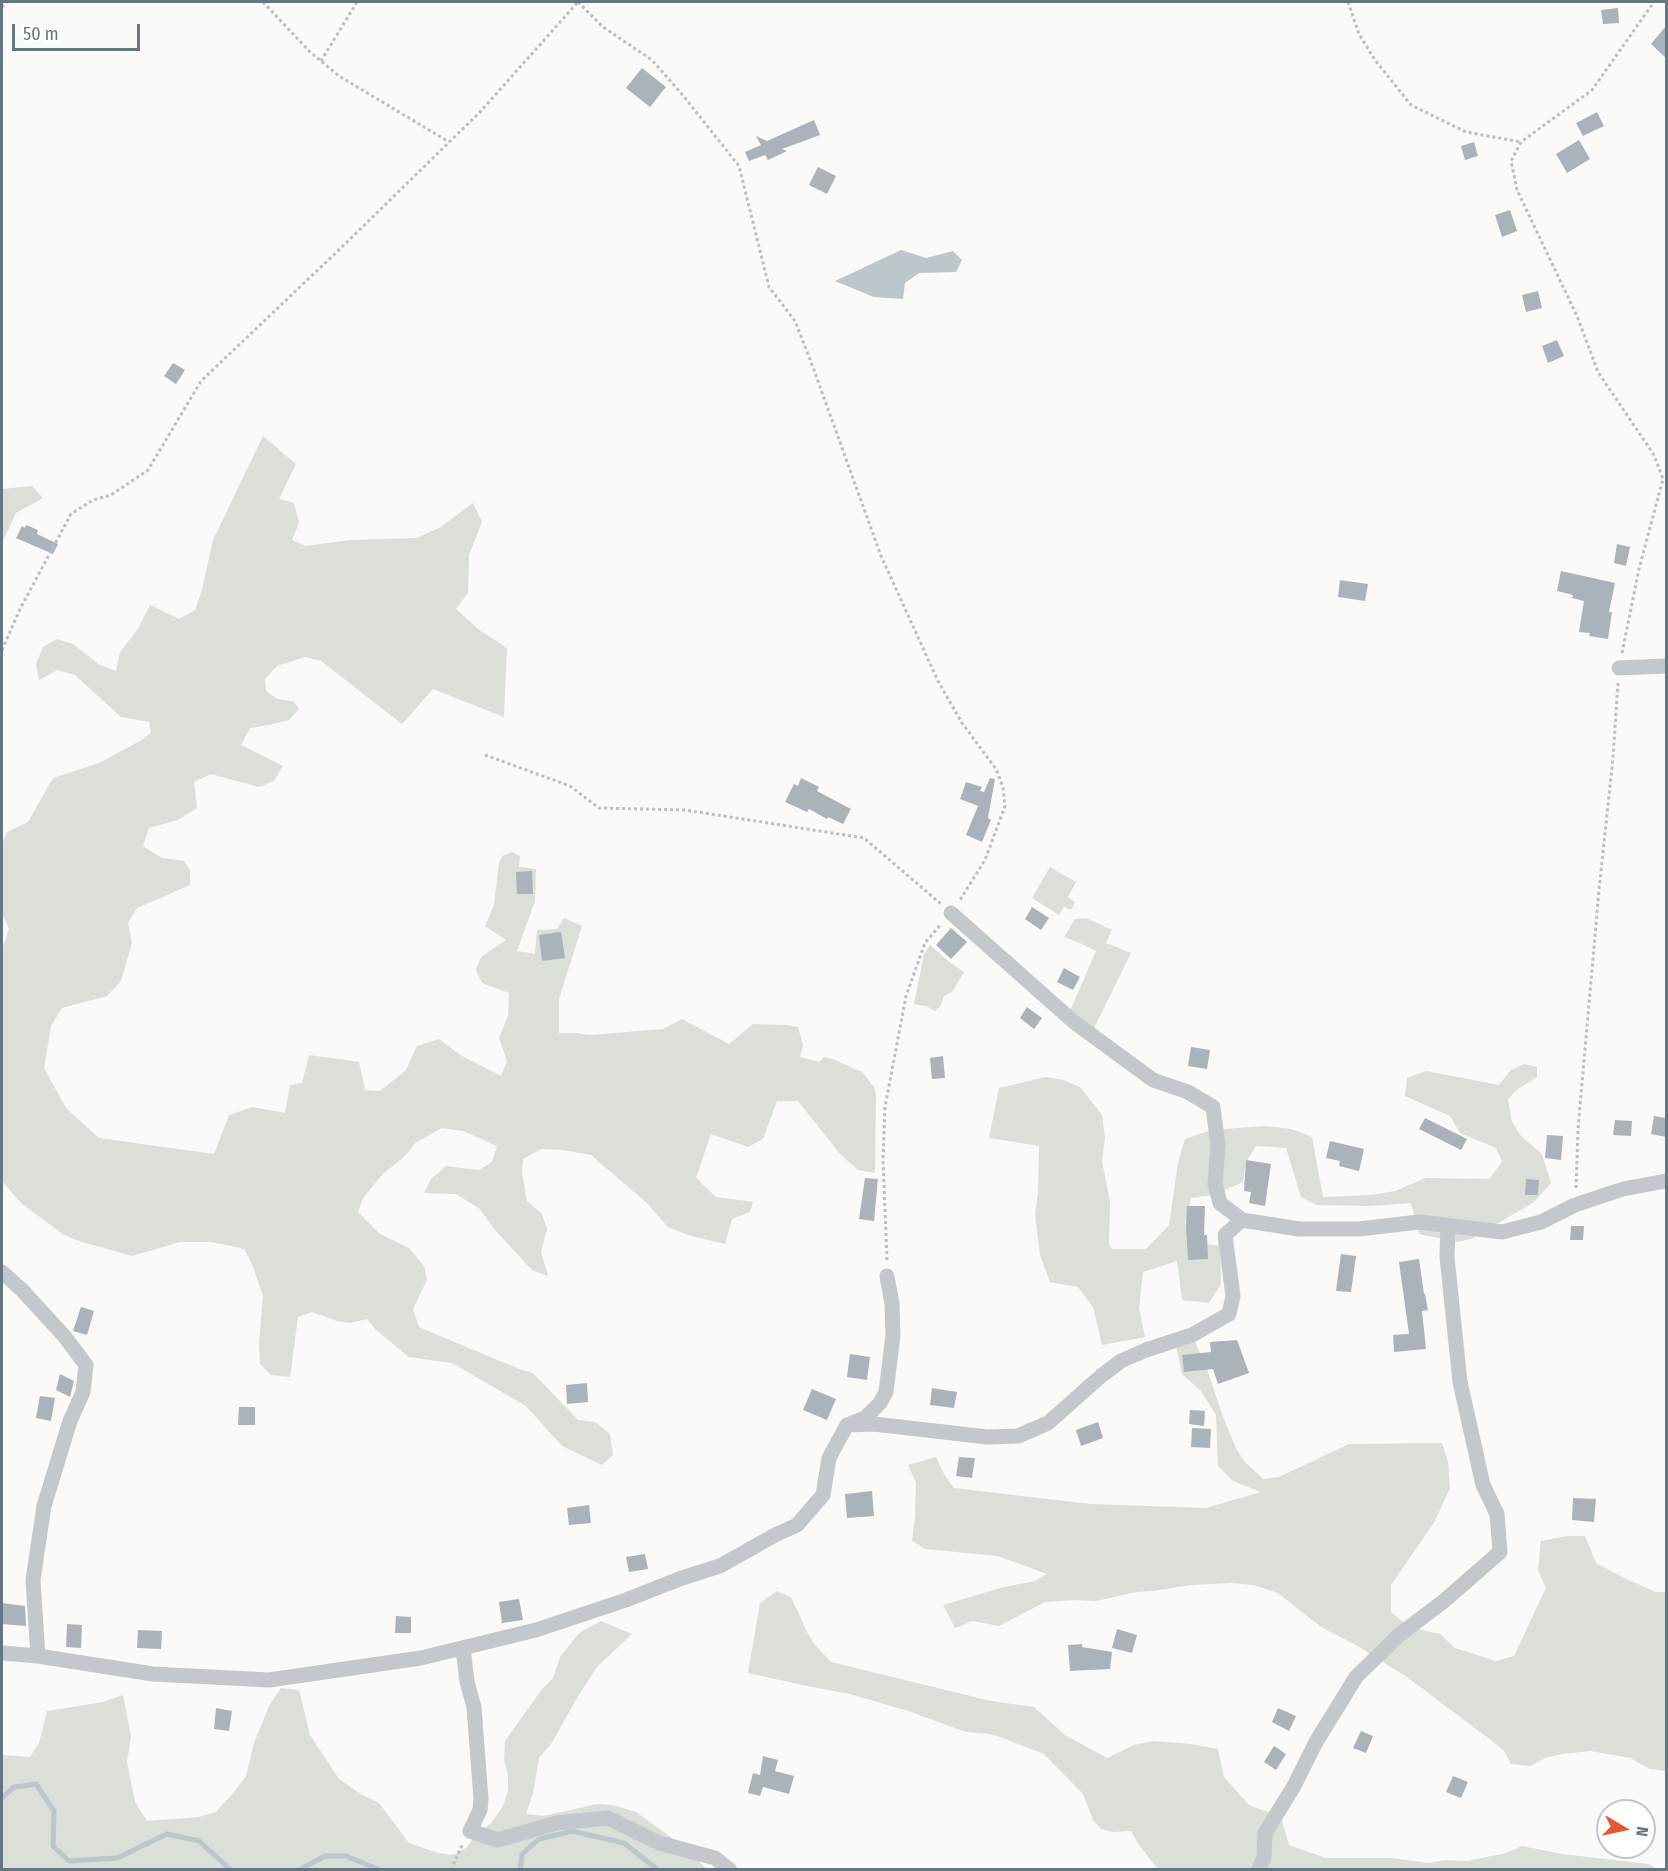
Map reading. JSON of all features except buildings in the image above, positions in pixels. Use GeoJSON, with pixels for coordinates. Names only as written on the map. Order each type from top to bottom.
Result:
{"type":"FeatureCollection","features":[{"type":"Feature","properties":{"kind":"street"},"geometry":{"type":"LineString","coordinates":[[1619,668],[1666,666]]}},
{"type":"Feature","properties":{"kind":"street"},"geometry":{"type":"LineString","coordinates":[[951,913],[1074,1022],[1153,1080],[1188,1092],[1213,1107],[1218,1145],[1215,1184],[1220,1203],[1242,1220],[1299,1228],[1359,1229],[1419,1222],[1502,1232],[1541,1222],[1575,1205],[1623,1189],[1666,1180]]}},
{"type":"Feature","properties":{"kind":"street"},"geometry":{"type":"LineString","coordinates":[[847,1425],[894,1425],[987,1437],[1018,1436],[1048,1423],[1120,1361],[1192,1335],[1229,1314],[1233,1296],[1225,1235],[1242,1220]]}},
{"type":"Feature","properties":{"kind":"street"},"geometry":{"type":"LineString","coordinates":[[1259,1869],[1264,1857],[1265,1833],[1356,1677],[1399,1635],[1500,1552],[1497,1514],[1483,1485],[1460,1382],[1447,1257],[1448,1226]]}},
{"type":"Feature","properties":{"kind":"street"},"geometry":{"type":"LineString","coordinates":[[2,1272],[22,1290],[65,1337],[86,1365],[83,1392],[70,1421],[44,1506],[33,1580],[38,1656]]}},
{"type":"Feature","properties":{"kind":"street"},"geometry":{"type":"LineString","coordinates":[[2,1653],[38,1656],[153,1674],[269,1680],[421,1658],[536,1630],[720,1566],[775,1534],[797,1525],[823,1495],[829,1458],[847,1425],[865,1418],[880,1403],[886,1392],[893,1335],[892,1304],[887,1276]]}},
{"type":"Feature","properties":{"kind":"street"},"geometry":{"type":"LineString","coordinates":[[463,1648],[467,1682],[474,1707],[481,1799],[480,1810],[470,1831],[498,1840],[556,1823],[608,1818],[659,1843],[715,1858],[730,1869]]}},
{"type":"Feature","properties":{"kind":"path"},"geometry":{"type":"LineString","coordinates":[[2,7],[8,2]]}},
{"type":"Feature","properties":{"kind":"path"},"geometry":{"type":"LineString","coordinates":[[263,2],[310,52],[339,76],[450,142]]}},
{"type":"Feature","properties":{"kind":"path"},"geometry":{"type":"LineString","coordinates":[[321,61],[357,2]]}},
{"type":"Feature","properties":{"kind":"path"},"geometry":{"type":"LineString","coordinates":[[2,650],[20,609],[71,514],[93,500],[111,495],[148,470],[201,381],[480,112],[578,2],[603,27],[652,60],[739,166],[769,287],[795,321],[881,556],[938,681],[962,723],[996,769],[1003,787],[1005,806],[985,860],[951,913],[925,943],[906,996],[885,1107],[887,1276]]}},
{"type":"Feature","properties":{"kind":"path"},"geometry":{"type":"LineString","coordinates":[[1348,2],[1359,34],[1369,51],[1411,105],[1466,132],[1521,142]]}},
{"type":"Feature","properties":{"kind":"path"},"geometry":{"type":"LineString","coordinates":[[1575,1205],[1578,1129],[1613,758],[1619,668],[1639,569],[1663,479],[1654,455],[1598,372],[1577,316],[1518,190],[1511,161],[1521,142],[1592,90],[1654,2]]}},
{"type":"Feature","properties":{"kind":"path"},"geometry":{"type":"LineString","coordinates":[[485,755],[570,786],[599,808],[685,810],[864,838],[951,913]]}},
{"type":"Feature","properties":{"kind":"path"},"geometry":{"type":"LineString","coordinates":[[451,1869],[470,1831]]}},
{"type":"Feature","properties":{"kind":"shaded area"},"geometry":{"type":"Polygon","coordinates":[[[901,250],[926,258],[953,251],[962,260],[956,272],[919,273],[905,283],[903,299],[874,297],[835,281],[901,250]]]}},
{"type":"Feature","properties":{"kind":"shaded area"},"geometry":{"type":"Polygon","coordinates":[[[263,436],[296,464],[279,499],[294,503],[299,523],[292,540],[305,546],[351,540],[416,538],[439,528],[473,503],[482,522],[469,555],[468,593],[456,609],[477,628],[507,648],[504,717],[433,689],[402,724],[321,661],[305,657],[277,666],[265,679],[266,691],[277,699],[293,701],[299,709],[289,720],[250,728],[241,745],[283,766],[274,781],[259,787],[211,774],[194,782],[197,808],[178,820],[149,828],[143,846],[162,858],[184,861],[190,870],[190,885],[137,908],[128,923],[132,943],[121,981],[107,996],[62,1008],[51,1026],[44,1068],[66,1108],[99,1138],[214,1154],[229,1115],[252,1107],[285,1113],[290,1085],[302,1083],[309,1055],[359,1062],[365,1090],[380,1091],[406,1070],[417,1046],[439,1039],[462,1056],[501,1076],[507,1061],[499,1038],[508,1016],[509,993],[482,983],[476,970],[481,957],[506,940],[485,926],[494,905],[499,863],[502,856],[512,852],[520,856],[519,867],[536,869],[535,901],[517,951],[535,954],[537,930],[557,929],[564,918],[582,926],[559,999],[559,1033],[590,1035],[663,1029],[682,1019],[729,1044],[753,1024],[787,1025],[798,1027],[803,1045],[800,1057],[819,1062],[824,1057],[862,1072],[874,1087],[876,1095],[875,1173],[858,1170],[841,1155],[798,1101],[777,1101],[763,1139],[748,1147],[711,1134],[696,1178],[716,1197],[753,1202],[750,1212],[732,1219],[725,1244],[691,1236],[668,1227],[647,1203],[591,1155],[541,1149],[523,1159],[522,1172],[527,1201],[542,1214],[547,1229],[541,1252],[548,1276],[532,1270],[495,1230],[480,1209],[456,1194],[424,1193],[431,1179],[446,1166],[479,1170],[492,1162],[497,1146],[463,1131],[442,1128],[415,1143],[405,1156],[383,1174],[363,1198],[358,1212],[380,1234],[409,1248],[424,1266],[427,1280],[413,1309],[419,1327],[533,1373],[578,1420],[595,1422],[610,1434],[613,1455],[602,1465],[562,1446],[526,1406],[452,1363],[409,1357],[376,1330],[367,1319],[350,1323],[312,1312],[298,1317],[290,1377],[271,1375],[260,1364],[259,1343],[263,1296],[244,1249],[212,1242],[180,1242],[132,1256],[64,1235],[21,1203],[2,1181],[2,947],[9,929],[2,913],[2,844],[7,832],[28,822],[53,778],[99,763],[151,733],[149,722],[121,717],[75,675],[57,670],[39,680],[36,664],[43,647],[57,639],[73,644],[100,665],[116,671],[120,652],[138,629],[150,605],[179,619],[195,610],[213,540],[263,436]]]}},
{"type":"Feature","properties":{"kind":"shaded area"},"geometry":{"type":"Polygon","coordinates":[[[32,486],[43,498],[16,513],[2,543],[2,489],[32,486]]]}},
{"type":"Feature","properties":{"kind":"shaded area"},"geometry":{"type":"Polygon","coordinates":[[[1050,867],[1076,882],[1068,897],[1075,902],[1071,910],[1064,907],[1059,915],[1032,898],[1050,867]]]}},
{"type":"Feature","properties":{"kind":"shaded area"},"geometry":{"type":"Polygon","coordinates":[[[1086,918],[1112,930],[1106,943],[1131,953],[1094,1028],[1070,1011],[1096,951],[1064,937],[1075,919],[1086,918]]]}},
{"type":"Feature","properties":{"kind":"shaded area"},"geometry":{"type":"Polygon","coordinates":[[[930,945],[964,972],[952,992],[944,996],[940,1007],[935,1011],[926,1006],[914,1004],[924,954],[930,945]]]}},
{"type":"Feature","properties":{"kind":"shaded area"},"geometry":{"type":"Polygon","coordinates":[[[1524,1064],[1537,1067],[1537,1077],[1515,1091],[1508,1100],[1512,1122],[1521,1136],[1542,1154],[1551,1183],[1534,1202],[1471,1239],[1457,1242],[1419,1234],[1411,1203],[1369,1206],[1316,1205],[1301,1197],[1286,1148],[1256,1146],[1246,1162],[1243,1182],[1214,1195],[1191,1198],[1185,1223],[1192,1242],[1220,1246],[1221,1284],[1209,1303],[1182,1300],[1177,1261],[1143,1272],[1139,1308],[1145,1337],[1102,1345],[1093,1307],[1078,1287],[1050,1282],[1040,1255],[1035,1215],[1039,1146],[989,1138],[999,1088],[1046,1077],[1063,1080],[1080,1087],[1102,1115],[1105,1138],[1102,1161],[1110,1202],[1109,1244],[1112,1249],[1146,1249],[1169,1225],[1178,1163],[1185,1139],[1212,1130],[1264,1126],[1291,1129],[1312,1137],[1323,1197],[1372,1195],[1395,1191],[1426,1178],[1489,1179],[1502,1162],[1496,1148],[1460,1133],[1450,1116],[1405,1096],[1407,1078],[1426,1071],[1499,1085],[1511,1070],[1524,1064]]]}},
{"type":"Feature","properties":{"kind":"shaded area"},"geometry":{"type":"Polygon","coordinates":[[[1190,1331],[1207,1369],[1236,1448],[1244,1461],[1263,1479],[1279,1477],[1349,1444],[1442,1443],[1448,1461],[1450,1488],[1435,1521],[1391,1585],[1391,1612],[1409,1627],[1440,1634],[1455,1648],[1496,1661],[1514,1656],[1546,1588],[1538,1570],[1541,1541],[1567,1536],[1585,1536],[1596,1563],[1656,1592],[1666,1592],[1666,1771],[1650,1769],[1630,1758],[1591,1751],[1545,1758],[1530,1766],[1511,1764],[1504,1751],[1407,1677],[1356,1645],[1321,1627],[1278,1593],[1253,1585],[1231,1583],[1191,1585],[1136,1592],[1096,1601],[1045,1602],[999,1626],[973,1621],[955,1628],[943,1605],[1004,1587],[1035,1581],[1047,1574],[998,1556],[925,1549],[912,1541],[916,1483],[908,1465],[936,1457],[954,1488],[1091,1504],[1206,1508],[1261,1492],[1233,1481],[1218,1466],[1216,1415],[1201,1391],[1182,1374],[1176,1347],[1190,1331]]]}},
{"type":"Feature","properties":{"kind":"shaded area"},"geometry":{"type":"Polygon","coordinates":[[[777,1591],[791,1597],[808,1634],[831,1662],[991,1701],[1034,1707],[1065,1735],[1107,1758],[1134,1745],[1153,1741],[1218,1749],[1224,1777],[1249,1805],[1281,1817],[1289,1845],[1326,1858],[1392,1858],[1429,1863],[1445,1860],[1467,1861],[1506,1853],[1522,1846],[1596,1859],[1648,1864],[1654,1869],[1158,1869],[1131,1831],[1113,1832],[1101,1829],[1093,1820],[1083,1794],[1044,1754],[1000,1737],[966,1732],[908,1711],[850,1694],[748,1673],[760,1603],[777,1591]]]}},
{"type":"Feature","properties":{"kind":"shaded area"},"geometry":{"type":"Polygon","coordinates":[[[601,1621],[632,1634],[597,1667],[551,1744],[539,1758],[533,1793],[526,1814],[544,1816],[597,1804],[613,1805],[636,1812],[680,1844],[707,1869],[2,1869],[2,1755],[30,1757],[39,1743],[47,1711],[103,1702],[123,1695],[131,1736],[127,1762],[135,1802],[147,1821],[199,1817],[216,1812],[246,1776],[254,1743],[269,1706],[281,1688],[299,1690],[310,1735],[339,1779],[379,1803],[409,1843],[438,1853],[453,1855],[466,1848],[477,1834],[492,1822],[503,1806],[508,1791],[508,1774],[504,1760],[505,1741],[542,1689],[553,1678],[560,1657],[579,1633],[601,1621]]]}},
{"type":"Feature","properties":{"kind":"waterway"},"geometry":{"type":"LineString","coordinates":[[2,1798],[14,1787],[36,1784],[54,1811],[53,1846],[69,1861],[117,1858],[167,1834],[199,1841],[231,1870]]}},
{"type":"Feature","properties":{"kind":"waterway"},"geometry":{"type":"LineString","coordinates":[[520,1870],[522,1854],[539,1839],[572,1831],[624,1843],[658,1870]]}},
{"type":"Feature","properties":{"kind":"waterway"},"geometry":{"type":"LineString","coordinates":[[299,1870],[325,1856],[346,1856],[380,1870]]}}]}
